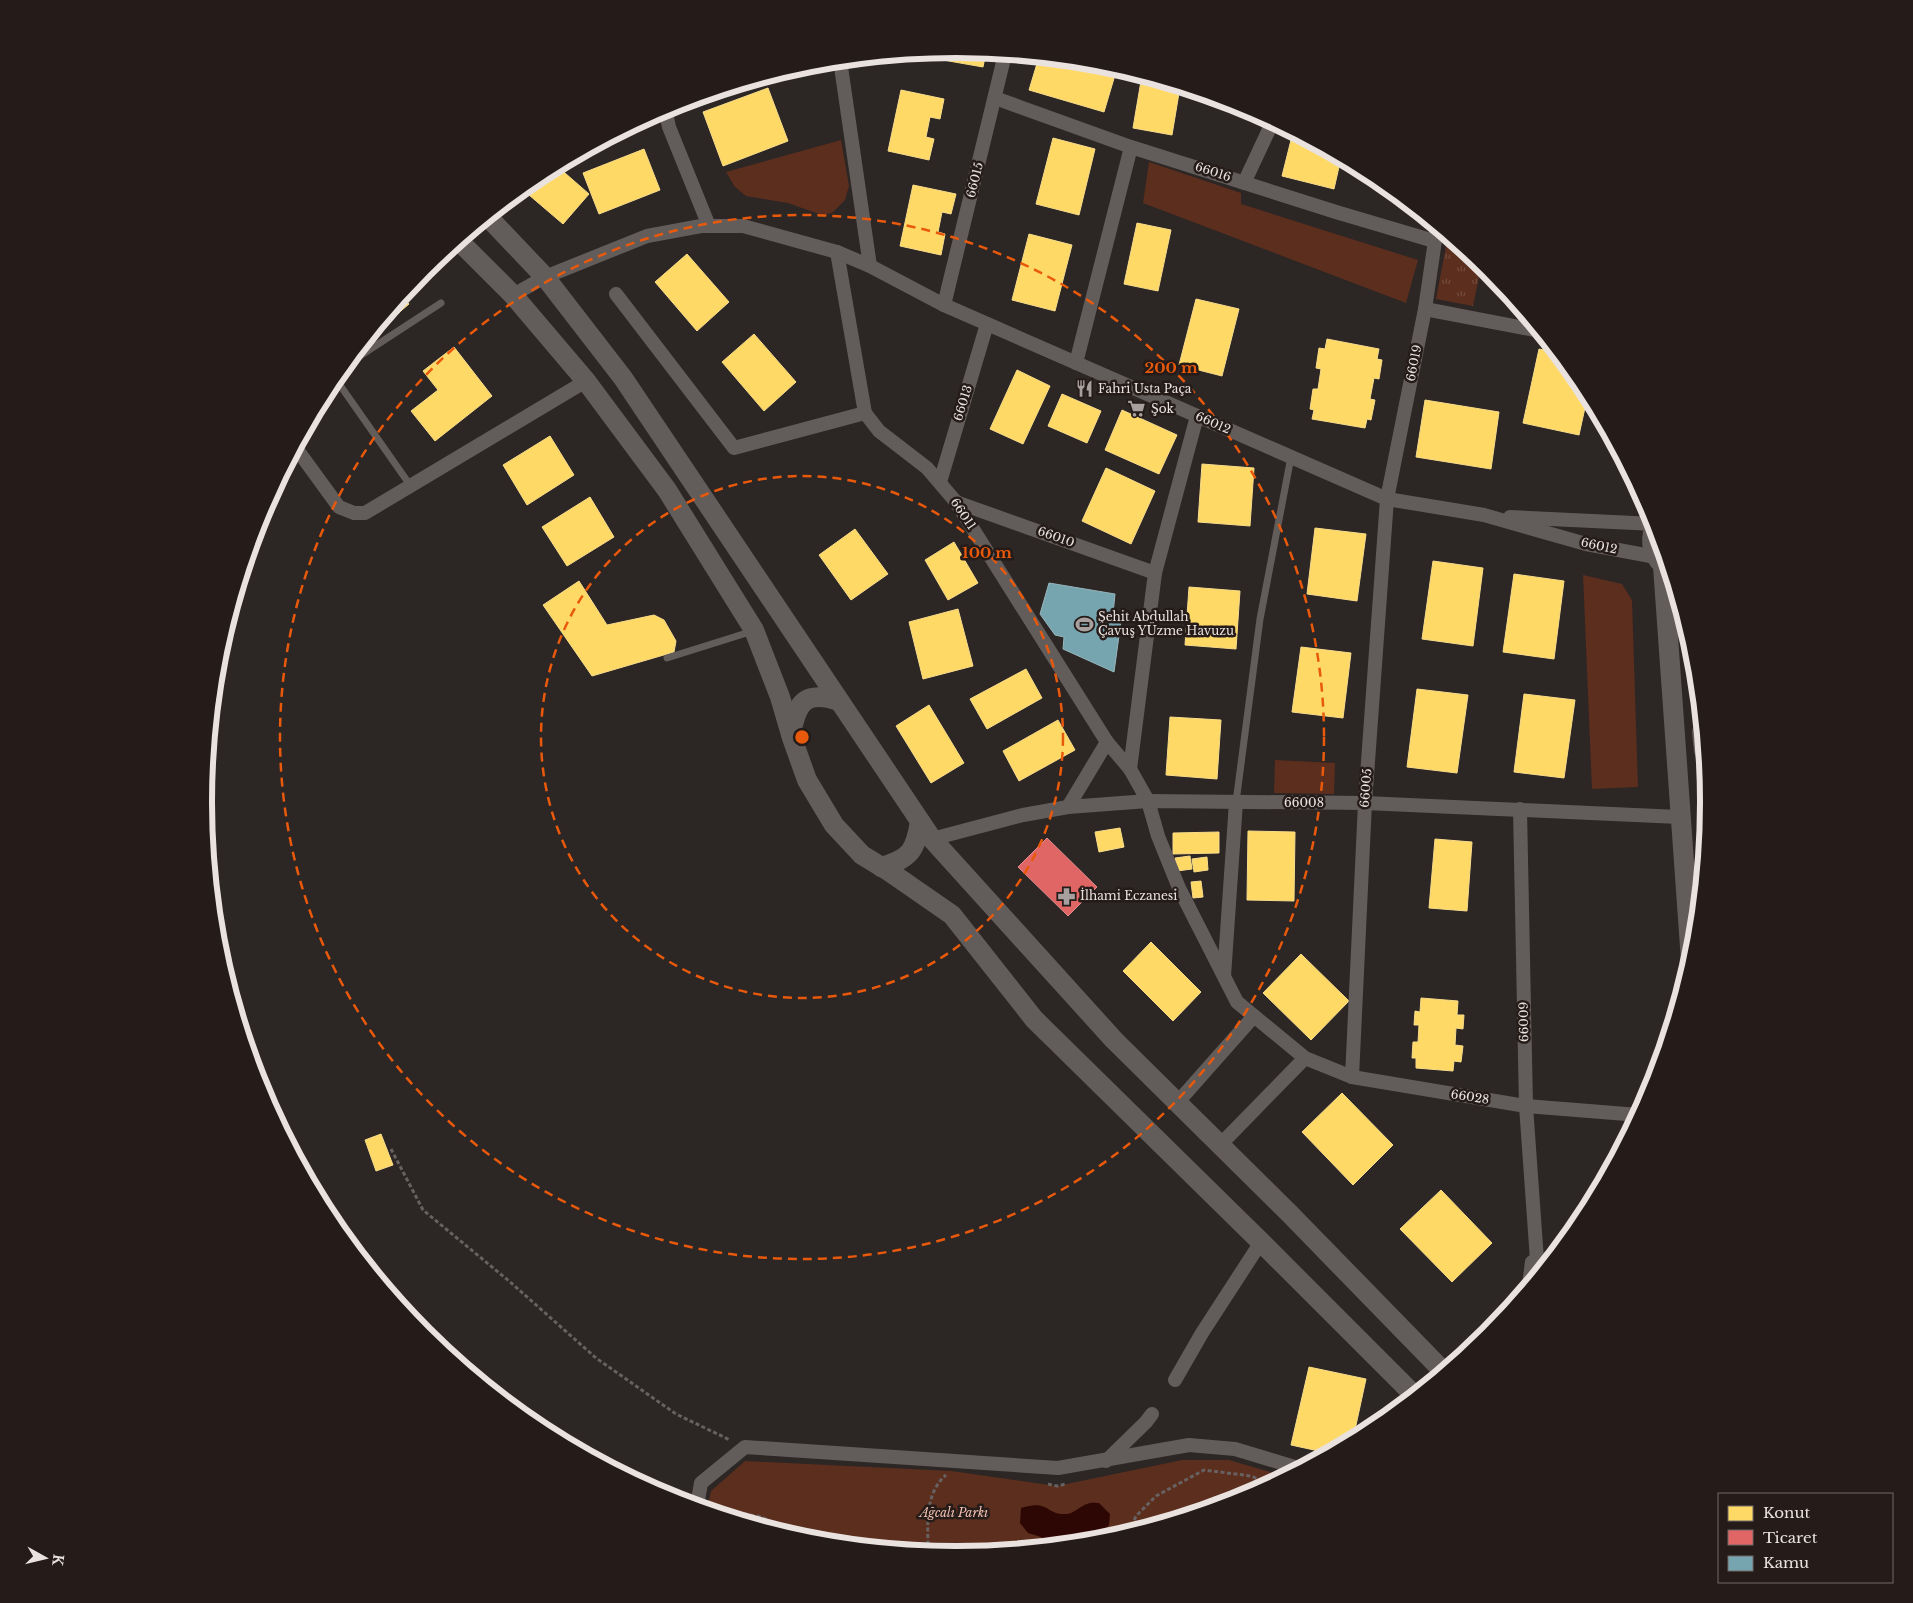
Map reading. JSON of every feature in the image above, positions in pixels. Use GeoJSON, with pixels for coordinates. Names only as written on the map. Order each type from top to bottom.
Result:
{"type":"FeatureCollection","features":[{"type":"Feature","properties":{"kind":"main road"},"geometry":{"type":"LineString","coordinates":[[492,221],[545,277],[623,378],[932,839],[1114,1040],[1290,1213],[1439,1367]]}},
{"type":"Feature","properties":{"kind":"main road"},"geometry":{"type":"LineString","coordinates":[[463,245],[513,295],[586,381],[667,490],[754,630],[780,697],[807,780],[834,825],[862,855],[952,915],[1034,1019],[1410,1391]]}},
{"type":"Feature","properties":{"kind":"main road"},"geometry":{"type":"LineString","coordinates":[[1652,538],[1652,546],[1660,559]]}},
{"type":"Feature","properties":{"kind":"main road"},"geometry":{"type":"LineString","coordinates":[[1663,570],[1689,931]]}},
{"type":"Feature","properties":{"kind":"main road"},"geometry":{"type":"LineString","coordinates":[[791,735],[797,708],[805,702],[815,696],[824,696],[839,701]]}},
{"type":"Feature","properties":{"kind":"main road"},"geometry":{"type":"LineString","coordinates":[[882,867],[896,862],[907,855],[916,843],[920,822]]}},
{"type":"Feature","properties":{"kind":"street","name":"66015"},"geometry":{"type":"LineString","coordinates":[[944,305],[1004,59]]}},
{"type":"Feature","properties":{"kind":"street"},"geometry":{"type":"LineString","coordinates":[[841,67],[870,266]]}},
{"type":"Feature","properties":{"kind":"street","name":"66016"},"geometry":{"type":"LineString","coordinates":[[995,98],[1131,147],[1244,183],[1435,234]]}},
{"type":"Feature","properties":{"kind":"street"},"geometry":{"type":"LineString","coordinates":[[667,116],[669,127],[709,226]]}},
{"type":"Feature","properties":{"kind":"street"},"geometry":{"type":"LineString","coordinates":[[1244,183],[1270,127]]}},
{"type":"Feature","properties":{"kind":"street"},"geometry":{"type":"LineString","coordinates":[[1076,363],[1131,147]]}},
{"type":"Feature","properties":{"kind":"street","name":"66012"},"geometry":{"type":"LineString","coordinates":[[513,295],[545,277],[647,236],[700,226],[743,226],[837,252],[870,266],[944,305],[1387,499],[1484,515],[1646,524]]}},
{"type":"Feature","properties":{"kind":"street","name":"66019"},"geometry":{"type":"LineString","coordinates":[[1387,499],[1425,309],[1435,234]]}},
{"type":"Feature","properties":{"kind":"street","name":"66011"},"geometry":{"type":"LineString","coordinates":[[837,252],[865,413],[879,431],[927,468],[956,502],[1106,742],[1130,769],[1148,801],[1158,836],[1179,888],[1224,977]]}},
{"type":"Feature","properties":{"kind":"street"},"geometry":{"type":"LineString","coordinates":[[616,294],[734,448],[865,413]]}},
{"type":"Feature","properties":{"kind":"street"},"geometry":{"type":"LineString","coordinates":[[1425,309],[1532,330]]}},
{"type":"Feature","properties":{"kind":"street","name":"66013"},"geometry":{"type":"LineString","coordinates":[[940,482],[987,324]]}},
{"type":"Feature","properties":{"kind":"street"},"geometry":{"type":"LineString","coordinates":[[299,453],[338,507],[354,513],[365,513],[586,381]]}},
{"type":"Feature","properties":{"kind":"street"},"geometry":{"type":"LineString","coordinates":[[1130,769],[1155,573],[1197,416]]}},
{"type":"Feature","properties":{"kind":"street","name":"66005"},"geometry":{"type":"LineString","coordinates":[[1352,1078],[1365,803],[1387,499]]}},
{"type":"Feature","properties":{"kind":"street","name":"66010"},"geometry":{"type":"LineString","coordinates":[[956,502],[1155,573]]}},
{"type":"Feature","properties":{"kind":"street","name":"66012"},"geometry":{"type":"LineString","coordinates":[[1484,515],[1661,564]]}},
{"type":"Feature","properties":{"kind":"street"},"geometry":{"type":"LineString","coordinates":[[1068,807],[1106,742]]}},
{"type":"Feature","properties":{"kind":"street","name":"66008"},"geometry":{"type":"LineString","coordinates":[[932,839],[1023,815],[1068,807],[1148,801],[1365,803],[1680,816]]}},
{"type":"Feature","properties":{"kind":"street"},"geometry":{"type":"LineString","coordinates":[[1224,977],[1236,802]]}},
{"type":"Feature","properties":{"kind":"street","name":"66009"},"geometry":{"type":"LineString","coordinates":[[1520,810],[1526,1106],[1537,1266]]}},
{"type":"Feature","properties":{"kind":"street","name":"66028"},"geometry":{"type":"LineString","coordinates":[[1224,977],[1237,1002],[1305,1058],[1352,1078],[1526,1106],[1631,1114]]}},
{"type":"Feature","properties":{"kind":"street"},"geometry":{"type":"LineString","coordinates":[[1177,1103],[1254,1016]]}},
{"type":"Feature","properties":{"kind":"street"},"geometry":{"type":"LineString","coordinates":[[1220,1145],[1305,1058]]}},
{"type":"Feature","properties":{"kind":"street","name":"66009"},"geometry":{"type":"LineString","coordinates":[[1530,1275],[1535,1234]]}},
{"type":"Feature","properties":{"kind":"street"},"geometry":{"type":"LineString","coordinates":[[1175,1380],[1202,1333],[1261,1242]]}},
{"type":"Feature","properties":{"kind":"street"},"geometry":{"type":"LineString","coordinates":[[1106,1461],[1152,1414]]}},
{"type":"Feature","properties":{"kind":"street"},"geometry":{"type":"LineString","coordinates":[[698,1499],[701,1483],[745,1447],[1058,1468],[1189,1445],[1235,1449],[1291,1466]]}},
{"type":"Feature","properties":{"kind":"lane"},"geometry":{"type":"LineString","coordinates":[[362,355],[441,304]]}},
{"type":"Feature","properties":{"kind":"lane"},"geometry":{"type":"LineString","coordinates":[[340,385],[410,485]]}},
{"type":"Feature","properties":{"kind":"lane"},"geometry":{"type":"LineString","coordinates":[[1236,802],[1260,619],[1291,457]]}},
{"type":"Feature","properties":{"kind":"lane"},"geometry":{"type":"LineString","coordinates":[[667,658],[754,630]]}},
{"type":"Feature","properties":{"kind":"path"},"geometry":{"type":"LineString","coordinates":[[391,1149],[423,1210],[509,1281],[596,1358],[676,1414],[745,1447]]}},
{"type":"Feature","properties":{"kind":"path"},"geometry":{"type":"LineString","coordinates":[[1133,1524],[1136,1516],[1156,1496],[1204,1470],[1251,1476],[1261,1480]]}},
{"type":"Feature","properties":{"kind":"path"},"geometry":{"type":"LineString","coordinates":[[943,1471],[952,1471]]}},
{"type":"Feature","properties":{"kind":"path"},"geometry":{"type":"LineString","coordinates":[[741,1513],[762,1517],[769,1521]]}},
{"type":"Feature","properties":{"kind":"green space"},"geometry":{"type":"Polygon","coordinates":[[[841,140],[849,186],[845,200],[832,213],[822,215],[788,203],[746,196],[735,187],[726,172],[841,140]]]}},
{"type":"Feature","properties":{"kind":"green space"},"geometry":{"type":"Polygon","coordinates":[[[1149,162],[1241,193],[1241,204],[1418,260],[1406,303],[1143,203],[1149,162]]]}},
{"type":"Feature","properties":{"kind":"green space"},"geometry":{"type":"Polygon","coordinates":[[[1447,242],[1480,272],[1473,306],[1436,299],[1447,242]]]}},
{"type":"Feature","properties":{"kind":"green space"},"geometry":{"type":"Polygon","coordinates":[[[1583,575],[1622,584],[1632,600],[1638,787],[1592,789],[1583,575]]]}},
{"type":"Feature","properties":{"kind":"green space"},"geometry":{"type":"Polygon","coordinates":[[[1275,760],[1335,763],[1334,794],[1274,793],[1275,760]]]}},
{"type":"Feature","properties":{"kind":"green space","name":"Ağcalı Parkı"},"geometry":{"type":"Polygon","coordinates":[[[1182,1460],[1229,1460],[1276,1474],[1196,1506],[1149,1520],[1102,1531],[1054,1539],[1005,1544],[956,1546],[859,1539],[811,1531],[764,1520],[708,1503],[711,1491],[745,1461],[951,1471],[1057,1486],[1182,1460]]]}},
{"type":"Feature","properties":{"kind":"shaded area"},"geometry":{"type":"Polygon","coordinates":[[[1092,1503],[1099,1503],[1110,1514],[1109,1525],[1101,1531],[1044,1540],[1028,1533],[1020,1523],[1021,1508],[1037,1505],[1059,1514],[1066,1514],[1092,1503]]]}},
{"type":"Feature","properties":{"kind":"building: Konut"},"geometry":{"type":"Polygon","coordinates":[[[943,58],[985,59],[983,67],[943,60],[943,58]]]}},
{"type":"Feature","properties":{"kind":"building: Konut"},"geometry":{"type":"Polygon","coordinates":[[[1037,62],[1115,75],[1104,112],[1029,90],[1037,62]]]}},
{"type":"Feature","properties":{"kind":"building: Konut"},"geometry":{"type":"Polygon","coordinates":[[[1141,81],[1179,92],[1172,135],[1133,128],[1141,81]]]}},
{"type":"Feature","properties":{"kind":"building: Konut"},"geometry":{"type":"Polygon","coordinates":[[[768,88],[788,141],[723,166],[703,112],[768,88]]]}},
{"type":"Feature","properties":{"kind":"building: Konut"},"geometry":{"type":"Polygon","coordinates":[[[901,90],[944,99],[940,119],[930,117],[926,137],[934,139],[929,160],[888,151],[901,90]]]}},
{"type":"Feature","properties":{"kind":"building: Konut"},"geometry":{"type":"Polygon","coordinates":[[[1292,137],[1340,164],[1334,189],[1282,176],[1292,137]]]}},
{"type":"Feature","properties":{"kind":"building: Konut"},"geometry":{"type":"Polygon","coordinates":[[[1053,138],[1095,149],[1079,215],[1036,204],[1053,138]]]}},
{"type":"Feature","properties":{"kind":"building: Konut"},"geometry":{"type":"Polygon","coordinates":[[[644,149],[660,190],[599,214],[583,173],[644,149]]]}},
{"type":"Feature","properties":{"kind":"building: Konut"},"geometry":{"type":"Polygon","coordinates":[[[563,171],[589,194],[563,224],[528,194],[563,171]]]}},
{"type":"Feature","properties":{"kind":"building: Konut"},"geometry":{"type":"Polygon","coordinates":[[[913,185],[956,194],[951,214],[942,212],[938,232],[945,234],[941,255],[900,246],[913,185]]]}},
{"type":"Feature","properties":{"kind":"building: Konut"},"geometry":{"type":"Polygon","coordinates":[[[1137,223],[1171,230],[1158,291],[1124,284],[1137,223]]]}},
{"type":"Feature","properties":{"kind":"building: Konut"},"geometry":{"type":"Polygon","coordinates":[[[1029,234],[1072,245],[1055,311],[1012,300],[1029,234]]]}},
{"type":"Feature","properties":{"kind":"building: Konut"},"geometry":{"type":"Polygon","coordinates":[[[687,254],[729,302],[697,331],[655,282],[687,254]]]}},
{"type":"Feature","properties":{"kind":"building: Konut"},"geometry":{"type":"Polygon","coordinates":[[[1196,299],[1239,309],[1222,376],[1179,365],[1196,299]]]}},
{"type":"Feature","properties":{"kind":"building: Konut"},"geometry":{"type":"Polygon","coordinates":[[[406,301],[409,304],[388,322],[406,301]]]}},
{"type":"Feature","properties":{"kind":"building: Konut"},"geometry":{"type":"Polygon","coordinates":[[[754,334],[796,382],[764,411],[722,362],[754,334]]]}},
{"type":"Feature","properties":{"kind":"building: Konut"},"geometry":{"type":"Polygon","coordinates":[[[1327,339],[1379,349],[1377,359],[1382,360],[1379,379],[1374,378],[1370,399],[1375,400],[1371,420],[1367,419],[1365,428],[1312,419],[1314,410],[1310,409],[1313,389],[1318,389],[1321,369],[1316,368],[1319,348],[1325,349],[1327,339]]]}},
{"type":"Feature","properties":{"kind":"building: Konut"},"geometry":{"type":"Polygon","coordinates":[[[454,347],[492,396],[435,441],[411,411],[438,390],[423,371],[454,347]]]}},
{"type":"Feature","properties":{"kind":"building: Konut"},"geometry":{"type":"Polygon","coordinates":[[[1539,349],[1548,351],[1586,405],[1579,435],[1523,423],[1539,349]]]}},
{"type":"Feature","properties":{"kind":"building: Konut"},"geometry":{"type":"Polygon","coordinates":[[[1017,370],[1050,386],[1023,444],[990,429],[1017,370]]]}},
{"type":"Feature","properties":{"kind":"building: Konut"},"geometry":{"type":"Polygon","coordinates":[[[1062,394],[1101,411],[1087,443],[1048,426],[1062,394]]]}},
{"type":"Feature","properties":{"kind":"building: Konut"},"geometry":{"type":"Polygon","coordinates":[[[1425,400],[1499,412],[1491,469],[1416,457],[1425,400]]]}},
{"type":"Feature","properties":{"kind":"building: Konut"},"geometry":{"type":"Polygon","coordinates":[[[1122,410],[1177,435],[1159,474],[1105,450],[1122,410]]]}},
{"type":"Feature","properties":{"kind":"building: Konut"},"geometry":{"type":"Polygon","coordinates":[[[550,436],[574,475],[527,505],[503,465],[550,436]]]}},
{"type":"Feature","properties":{"kind":"building: Konut"},"geometry":{"type":"Polygon","coordinates":[[[1202,464],[1254,468],[1250,526],[1198,522],[1202,464]]]}},
{"type":"Feature","properties":{"kind":"building: Konut"},"geometry":{"type":"Polygon","coordinates":[[[1106,468],[1155,491],[1131,544],[1082,521],[1106,468]]]}},
{"type":"Feature","properties":{"kind":"building: Konut"},"geometry":{"type":"Polygon","coordinates":[[[590,497],[614,537],[567,566],[542,527],[590,497]]]}},
{"type":"Feature","properties":{"kind":"building: Konut"},"geometry":{"type":"Polygon","coordinates":[[[1315,528],[1366,534],[1357,601],[1307,594],[1315,528]]]}},
{"type":"Feature","properties":{"kind":"building: Konut"},"geometry":{"type":"Polygon","coordinates":[[[855,529],[888,574],[851,600],[819,555],[855,529]]]}},
{"type":"Feature","properties":{"kind":"building: Konut"},"geometry":{"type":"Polygon","coordinates":[[[954,542],[978,583],[948,600],[925,560],[954,542]]]}},
{"type":"Feature","properties":{"kind":"building: Konut"},"geometry":{"type":"Polygon","coordinates":[[[1433,561],[1483,568],[1473,646],[1422,639],[1433,561]]]}},
{"type":"Feature","properties":{"kind":"building: Konut"},"geometry":{"type":"Polygon","coordinates":[[[1514,574],[1564,581],[1554,659],[1503,652],[1514,574]]]}},
{"type":"Feature","properties":{"kind":"building: Konut"},"geometry":{"type":"Polygon","coordinates":[[[579,581],[607,625],[654,615],[664,620],[676,641],[674,652],[592,676],[543,605],[579,581]]]}},
{"type":"Feature","properties":{"kind":"building: Konut"},"geometry":{"type":"Polygon","coordinates":[[[1189,587],[1240,591],[1236,649],[1185,645],[1189,587]]]}},
{"type":"Feature","properties":{"kind":"building: Konut"},"geometry":{"type":"Polygon","coordinates":[[[958,609],[973,666],[923,679],[909,622],[958,609]]]}},
{"type":"Feature","properties":{"kind":"building: Konut"},"geometry":{"type":"Polygon","coordinates":[[[1301,647],[1351,653],[1343,718],[1292,712],[1301,647]]]}},
{"type":"Feature","properties":{"kind":"building: Konut"},"geometry":{"type":"Polygon","coordinates":[[[1026,669],[1042,698],[987,729],[970,699],[1026,669]]]}},
{"type":"Feature","properties":{"kind":"building: Konut"},"geometry":{"type":"Polygon","coordinates":[[[1417,689],[1468,695],[1457,773],[1407,767],[1417,689]]]}},
{"type":"Feature","properties":{"kind":"building: Konut"},"geometry":{"type":"Polygon","coordinates":[[[1524,694],[1575,700],[1564,778],[1514,772],[1524,694]]]}},
{"type":"Feature","properties":{"kind":"building: Konut"},"geometry":{"type":"Polygon","coordinates":[[[929,705],[964,763],[931,783],[896,726],[929,705]]]}},
{"type":"Feature","properties":{"kind":"building: Konut"},"geometry":{"type":"Polygon","coordinates":[[[1170,717],[1221,720],[1217,779],[1166,775],[1170,717]]]}},
{"type":"Feature","properties":{"kind":"building: Konut"},"geometry":{"type":"Polygon","coordinates":[[[1058,720],[1075,750],[1019,781],[1003,751],[1058,720]]]}},
{"type":"Feature","properties":{"kind":"building: Konut"},"geometry":{"type":"Polygon","coordinates":[[[1120,828],[1124,847],[1099,852],[1095,832],[1120,828]]]}},
{"type":"Feature","properties":{"kind":"building: Konut"},"geometry":{"type":"Polygon","coordinates":[[[1248,831],[1295,832],[1294,901],[1247,900],[1248,831]]]}},
{"type":"Feature","properties":{"kind":"building: Konut"},"geometry":{"type":"Polygon","coordinates":[[[1219,832],[1219,853],[1173,854],[1173,833],[1219,832]]]}},
{"type":"Feature","properties":{"kind":"building: Konut"},"geometry":{"type":"Polygon","coordinates":[[[1435,839],[1472,842],[1467,911],[1429,908],[1435,839]]]}},
{"type":"Feature","properties":{"kind":"building: Konut"},"geometry":{"type":"Polygon","coordinates":[[[1190,856],[1192,869],[1177,871],[1175,858],[1190,856]]]}},
{"type":"Feature","properties":{"kind":"building: Konut"},"geometry":{"type":"Polygon","coordinates":[[[1207,857],[1208,870],[1194,872],[1192,859],[1207,857]]]}},
{"type":"Feature","properties":{"kind":"building: Konut"},"geometry":{"type":"Polygon","coordinates":[[[1201,881],[1203,897],[1193,898],[1191,882],[1201,881]]]}},
{"type":"Feature","properties":{"kind":"building: Konut"},"geometry":{"type":"Polygon","coordinates":[[[1151,942],[1201,992],[1173,1021],[1123,971],[1151,942]]]}},
{"type":"Feature","properties":{"kind":"building: Konut"},"geometry":{"type":"Polygon","coordinates":[[[1301,954],[1349,1001],[1311,1040],[1263,993],[1301,954]]]}},
{"type":"Feature","properties":{"kind":"building: Konut"},"geometry":{"type":"Polygon","coordinates":[[[1421,998],[1458,1001],[1457,1015],[1464,1015],[1463,1029],[1456,1028],[1455,1045],[1463,1046],[1461,1062],[1454,1061],[1453,1071],[1416,1068],[1416,1058],[1412,1058],[1413,1042],[1418,1042],[1419,1025],[1414,1025],[1415,1011],[1420,1012],[1421,998]]]}},
{"type":"Feature","properties":{"kind":"building: Konut"},"geometry":{"type":"Polygon","coordinates":[[[1342,1093],[1393,1145],[1353,1185],[1302,1132],[1342,1093]]]}},
{"type":"Feature","properties":{"kind":"building: Konut"},"geometry":{"type":"Polygon","coordinates":[[[381,1134],[393,1165],[376,1171],[365,1140],[381,1134]]]}},
{"type":"Feature","properties":{"kind":"building: Konut"},"geometry":{"type":"Polygon","coordinates":[[[1441,1190],[1492,1243],[1452,1282],[1400,1229],[1441,1190]]]}},
{"type":"Feature","properties":{"kind":"building: Konut"},"geometry":{"type":"Polygon","coordinates":[[[1309,1367],[1366,1379],[1355,1429],[1319,1451],[1291,1445],[1309,1367]]]}},
{"type":"Feature","properties":{"kind":"building: Ticaret"},"geometry":{"type":"Polygon","coordinates":[[[1047,838],[1097,887],[1068,916],[1018,867],[1047,838]]]}},
{"type":"Feature","properties":{"kind":"building: Kamu","name":"Şehit Abdullah Çavuş YÜzme Havuzu"},"geometry":{"type":"Polygon","coordinates":[[[1049,583],[1115,594],[1113,614],[1122,614],[1114,672],[1063,649],[1064,637],[1055,635],[1040,614],[1049,583]]]}},
{"type":"Feature","properties":{"kind":"place","name":"Fahri Usta Paça"},"geometry":{"type":"Point","coordinates":[1084,389]}},
{"type":"Feature","properties":{"kind":"place","name":"Şok"},"geometry":{"type":"Point","coordinates":[1137,409]}},
{"type":"Feature","properties":{"kind":"place","name":"Şehit Abdullah Çavuş YÜzme Havuzu"},"geometry":{"type":"Point","coordinates":[1084,624]}},
{"type":"Feature","properties":{"kind":"place","name":"İlhami Eczanesi"},"geometry":{"type":"Point","coordinates":[1066,896]}}]}
